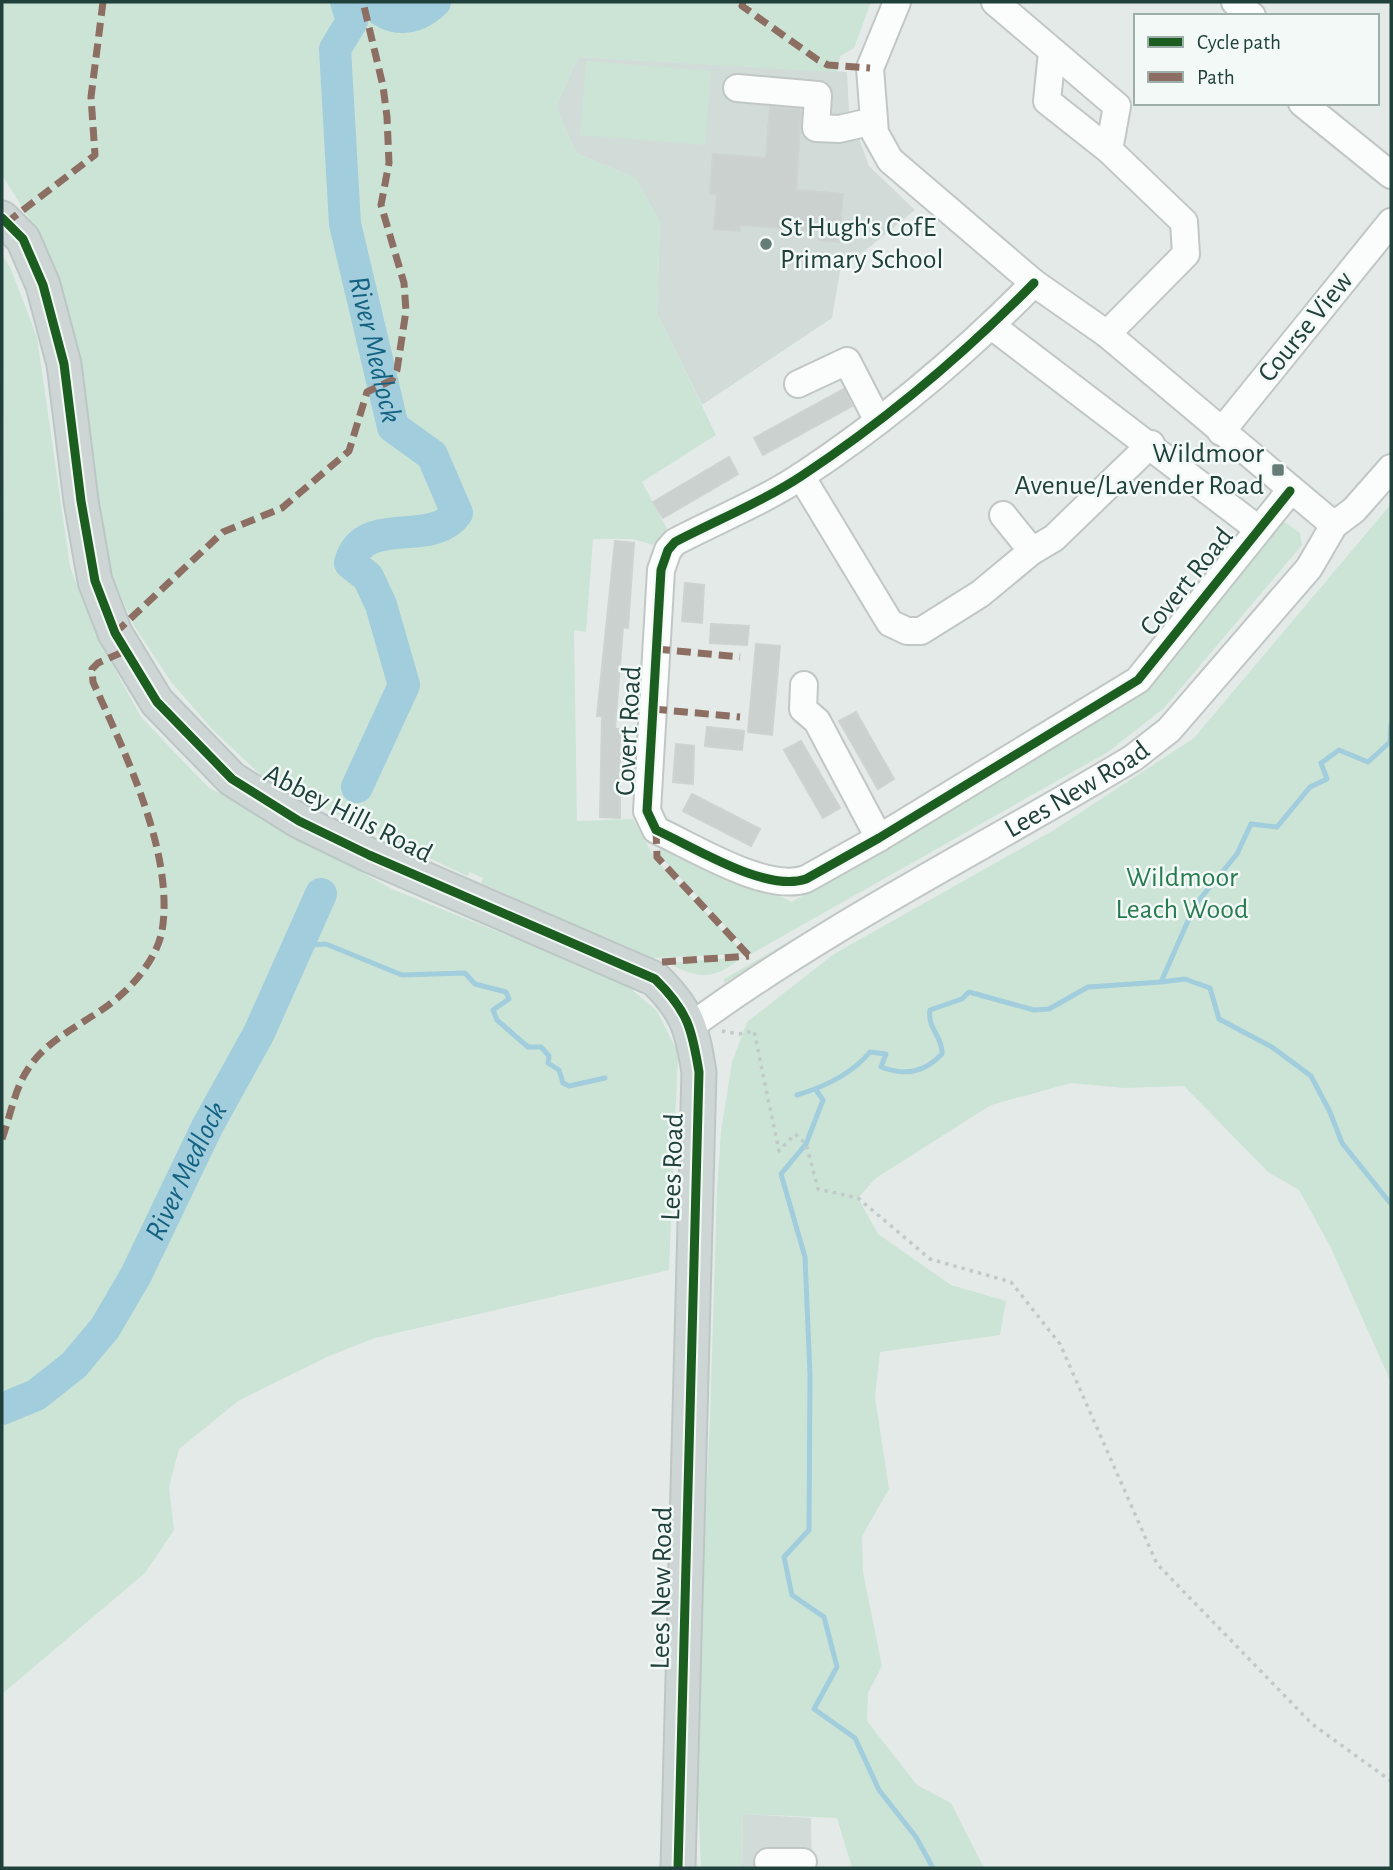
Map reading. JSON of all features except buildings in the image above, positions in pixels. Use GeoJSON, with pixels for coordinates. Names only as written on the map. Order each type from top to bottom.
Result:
{"type":"FeatureCollection","features":[{"type":"Feature","properties":{"kind":"main road","name":"Abbey Hills Road"},"geometry":{"type":"LineString","coordinates":[[2,218],[23,239],[43,285],[60,351],[95,581],[115,633],[157,702],[232,779],[299,821],[369,855],[655,979],[671,995],[691,1026]]}},
{"type":"Feature","properties":{"kind":"main road","name":"Lees Road"},"geometry":{"type":"LineString","coordinates":[[691,1026],[699,1072],[691,1309]]}},
{"type":"Feature","properties":{"kind":"main road","name":"Lees New Road"},"geometry":{"type":"LineString","coordinates":[[678,1868],[691,1309]]}},
{"type":"Feature","properties":{"kind":"street"},"geometry":{"type":"LineString","coordinates":[[897,2],[870,68],[875,133],[890,160],[1034,283],[1107,334],[1290,491],[1334,525]]}},
{"type":"Feature","properties":{"kind":"street"},"geometry":{"type":"LineString","coordinates":[[995,2],[1117,106],[1109,150]]}},
{"type":"Feature","properties":{"kind":"street"},"geometry":{"type":"LineString","coordinates":[[1052,52],[1047,101],[1109,150],[1184,222],[1186,254],[1107,334]]}},
{"type":"Feature","properties":{"kind":"street"},"geometry":{"type":"LineString","coordinates":[[737,88],[818,95],[816,128],[839,129],[874,121]]}},
{"type":"Feature","properties":{"kind":"street"},"geometry":{"type":"LineString","coordinates":[[1304,105],[1391,175]]}},
{"type":"Feature","properties":{"kind":"street","name":"Course View"},"geometry":{"type":"LineString","coordinates":[[1221,432],[1391,222]]}},
{"type":"Feature","properties":{"kind":"street","name":"Covert Road"},"geometry":{"type":"LineString","coordinates":[[1034,283],[992,326],[878,421],[801,476],[675,542],[668,550],[661,570],[647,811],[656,830],[762,878],[793,884],[806,879],[879,838],[1138,680],[1290,491]]}},
{"type":"Feature","properties":{"kind":"street"},"geometry":{"type":"LineString","coordinates":[[992,326],[1151,444],[1258,529]]}},
{"type":"Feature","properties":{"kind":"street"},"geometry":{"type":"LineString","coordinates":[[798,384],[841,361],[847,361],[878,421]]}},
{"type":"Feature","properties":{"kind":"street"},"geometry":{"type":"LineString","coordinates":[[801,476],[890,623],[907,631],[921,631],[933,626],[980,594],[1032,551],[1054,538],[1151,444]]}},
{"type":"Feature","properties":{"kind":"street","name":"Lees New Road"},"geometry":{"type":"LineString","coordinates":[[691,1026],[737,993],[875,909],[1133,758],[1169,730],[1309,568],[1334,525],[1354,510],[1391,468]]}},
{"type":"Feature","properties":{"kind":"street"},"geometry":{"type":"LineString","coordinates":[[1003,515],[1032,551]]}},
{"type":"Feature","properties":{"kind":"street"},"geometry":{"type":"LineString","coordinates":[[804,685],[803,709],[817,721],[879,838]]}},
{"type":"Feature","properties":{"kind":"path"},"geometry":{"type":"LineString","coordinates":[[691,1026],[738,1034],[754,1031],[779,1151],[794,1134],[806,1144],[818,1189],[858,1198],[930,1259],[1011,1282],[1060,1344],[1157,1564],[1312,1724],[1391,1781]]}},
{"type":"Feature","properties":{"kind":"shaded area","name":"St Hugh's CofE Primary School"},"geometry":{"type":"Polygon","coordinates":[[[578,57],[847,72],[849,111],[869,166],[915,210],[840,271],[832,318],[702,405],[657,313],[660,222],[635,178],[576,153],[556,107],[578,57]]]}},
{"type":"Feature","properties":{"kind":"shaded area"},"geometry":{"type":"Polygon","coordinates":[[[743,1814],[811,1818],[812,1868],[742,1868],[743,1814]]]}},
{"type":"Feature","properties":{"kind":"green space"},"geometry":{"type":"Polygon","coordinates":[[[2,2],[871,2],[854,48],[840,56],[837,72],[578,57],[556,107],[576,153],[635,178],[660,222],[657,313],[716,435],[642,482],[667,529],[653,545],[633,539],[593,539],[586,632],[574,630],[577,821],[633,819],[655,859],[745,954],[650,958],[481,883],[483,878],[470,872],[467,876],[267,781],[213,730],[171,682],[135,627],[110,572],[59,286],[29,218],[2,175],[2,2]]]}},
{"type":"Feature","properties":{"kind":"green space"},"geometry":{"type":"Polygon","coordinates":[[[586,61],[711,71],[705,145],[580,135],[586,61]]]}},
{"type":"Feature","properties":{"kind":"green space"},"geometry":{"type":"Polygon","coordinates":[[[2,255],[10,267],[37,337],[70,567],[96,635],[141,717],[208,787],[392,889],[623,982],[657,1011],[678,1053],[669,1270],[375,1338],[329,1356],[238,1401],[179,1449],[169,1487],[174,1530],[145,1573],[2,1694],[4,435],[2,255]]]}},
{"type":"Feature","properties":{"kind":"green space","name":"Wildmoor Leach Wood"},"geometry":{"type":"Polygon","coordinates":[[[1391,504],[1391,1382],[1330,1246],[1299,1190],[1268,1172],[1184,1086],[1124,1088],[1071,1083],[991,1105],[876,1178],[858,1198],[878,1234],[951,1285],[1006,1301],[1000,1335],[880,1352],[875,1397],[889,1489],[862,1536],[863,1572],[882,1666],[868,1693],[867,1721],[917,1785],[951,1803],[984,1868],[852,1868],[837,1818],[743,1814],[742,1868],[701,1868],[695,1725],[710,1420],[717,1190],[721,1132],[732,1062],[747,1022],[834,954],[1054,830],[1194,738],[1391,504]]]}},
{"type":"Feature","properties":{"kind":"green space"},"geometry":{"type":"Polygon","coordinates":[[[1283,521],[1300,533],[1302,545],[1164,708],[1108,752],[751,954],[660,856],[660,838],[792,902],[1141,685],[1283,521]]]}},
{"type":"Feature","properties":{"kind":"green space"},"geometry":{"type":"Polygon","coordinates":[[[1292,566],[1295,569],[1167,717],[1116,758],[724,983],[724,979],[1113,755],[1165,714],[1292,566]]]}},
{"type":"Feature","properties":{"kind":"green space"},"geometry":{"type":"Polygon","coordinates":[[[743,957],[723,970],[706,975],[698,975],[668,963],[743,957]]]}},
{"type":"Feature","properties":{"kind":"waterway","name":"River Medlock"},"geometry":{"type":"LineString","coordinates":[[346,2],[352,21],[335,49],[345,224],[393,427],[432,455],[457,513],[446,523],[432,529],[369,539],[357,548],[350,563],[368,577],[381,605],[404,685],[357,787]]}},
{"type":"Feature","properties":{"kind":"waterway","name":"River Medlock"},"geometry":{"type":"LineString","coordinates":[[372,2],[387,14],[403,17],[419,13],[435,2]]}},
{"type":"Feature","properties":{"kind":"waterway"},"geometry":{"type":"LineString","coordinates":[[797,1095],[837,1079],[855,1067],[870,1052],[886,1054],[881,1067],[890,1070],[914,1071],[928,1065],[942,1054],[931,1022],[930,1010],[962,999],[969,992],[1034,1010],[1049,1009],[1088,987],[1161,982],[1195,905],[1237,854],[1251,824],[1277,827],[1310,787],[1327,779],[1321,763],[1339,750],[1368,762],[1390,742],[1391,725]]}},
{"type":"Feature","properties":{"kind":"waterway","name":"River Medlock"},"geometry":{"type":"LineString","coordinates":[[2,1409],[36,1395],[74,1365],[105,1328],[136,1275],[207,1127],[259,1033],[321,894]]}},
{"type":"Feature","properties":{"kind":"waterway"},"geometry":{"type":"LineString","coordinates":[[294,955],[306,954],[311,945],[326,944],[402,975],[465,973],[475,984],[506,992],[509,999],[493,1010],[497,1020],[528,1047],[541,1047],[549,1056],[548,1063],[559,1070],[563,1083],[569,1086],[605,1078]]}},
{"type":"Feature","properties":{"kind":"waterway"},"geometry":{"type":"LineString","coordinates":[[1161,982],[1185,979],[1210,988],[1219,1019],[1272,1047],[1311,1076],[1330,1112],[1342,1143],[1391,1204]]}},
{"type":"Feature","properties":{"kind":"waterway"},"geometry":{"type":"LineString","coordinates":[[816,1090],[823,1100],[806,1144],[781,1174],[805,1257],[810,1375],[809,1530],[784,1557],[792,1595],[824,1617],[837,1667],[814,1709],[855,1738],[879,1790],[916,1837],[933,1868]]}},
{"type":"Feature","properties":{"kind":"marked path"},"geometry":{"type":"LineString","coordinates":[[6,223],[95,155],[91,97],[103,2]]}},
{"type":"Feature","properties":{"kind":"marked path"},"geometry":{"type":"LineString","coordinates":[[115,633],[223,532],[282,508],[349,451],[367,392],[392,380],[397,370],[406,311],[404,283],[381,205],[389,163],[387,117],[383,86],[363,2]]}},
{"type":"Feature","properties":{"kind":"marked path"},"geometry":{"type":"LineString","coordinates":[[743,2],[742,6],[818,60],[828,65],[870,68]]}},
{"type":"Feature","properties":{"kind":"marked path"},"geometry":{"type":"LineString","coordinates":[[656,649],[740,657]]}},
{"type":"Feature","properties":{"kind":"marked path"},"geometry":{"type":"LineString","coordinates":[[2,1139],[20,1085],[37,1057],[60,1037],[112,1003],[129,987],[142,973],[160,939],[164,901],[154,837],[132,771],[93,682],[92,669],[98,663],[125,651]]}},
{"type":"Feature","properties":{"kind":"marked path"},"geometry":{"type":"LineString","coordinates":[[653,709],[740,717]]}},
{"type":"Feature","properties":{"kind":"marked path"},"geometry":{"type":"LineString","coordinates":[[656,830],[657,857],[752,959]]}},
{"type":"Feature","properties":{"kind":"marked path"},"geometry":{"type":"LineString","coordinates":[[662,962],[749,956]]}},
{"type":"Feature","properties":{"kind":"cycle path"},"geometry":{"type":"LineString","coordinates":[[2,218],[23,239],[43,285],[64,364],[81,501],[95,581],[115,633],[157,702],[232,779],[299,821],[369,855],[655,979],[675,1001],[687,1021],[699,1072],[678,1868]]}},
{"type":"Feature","properties":{"kind":"cycle path"},"geometry":{"type":"LineString","coordinates":[[1034,283],[952,360],[894,409],[834,454],[756,502],[675,542],[668,550],[661,570],[647,811],[656,830],[751,874],[790,882],[806,879],[879,838],[1138,680],[1290,491]]}},
{"type":"Feature","properties":{"kind":"place","name":"St Hugh's CofE Primary School"},"geometry":{"type":"Point","coordinates":[766,244]}},
{"type":"Feature","properties":{"kind":"place","name":"Wildmoor Avenue/Lavender Road"},"geometry":{"type":"Point","coordinates":[1278,470]}}]}
